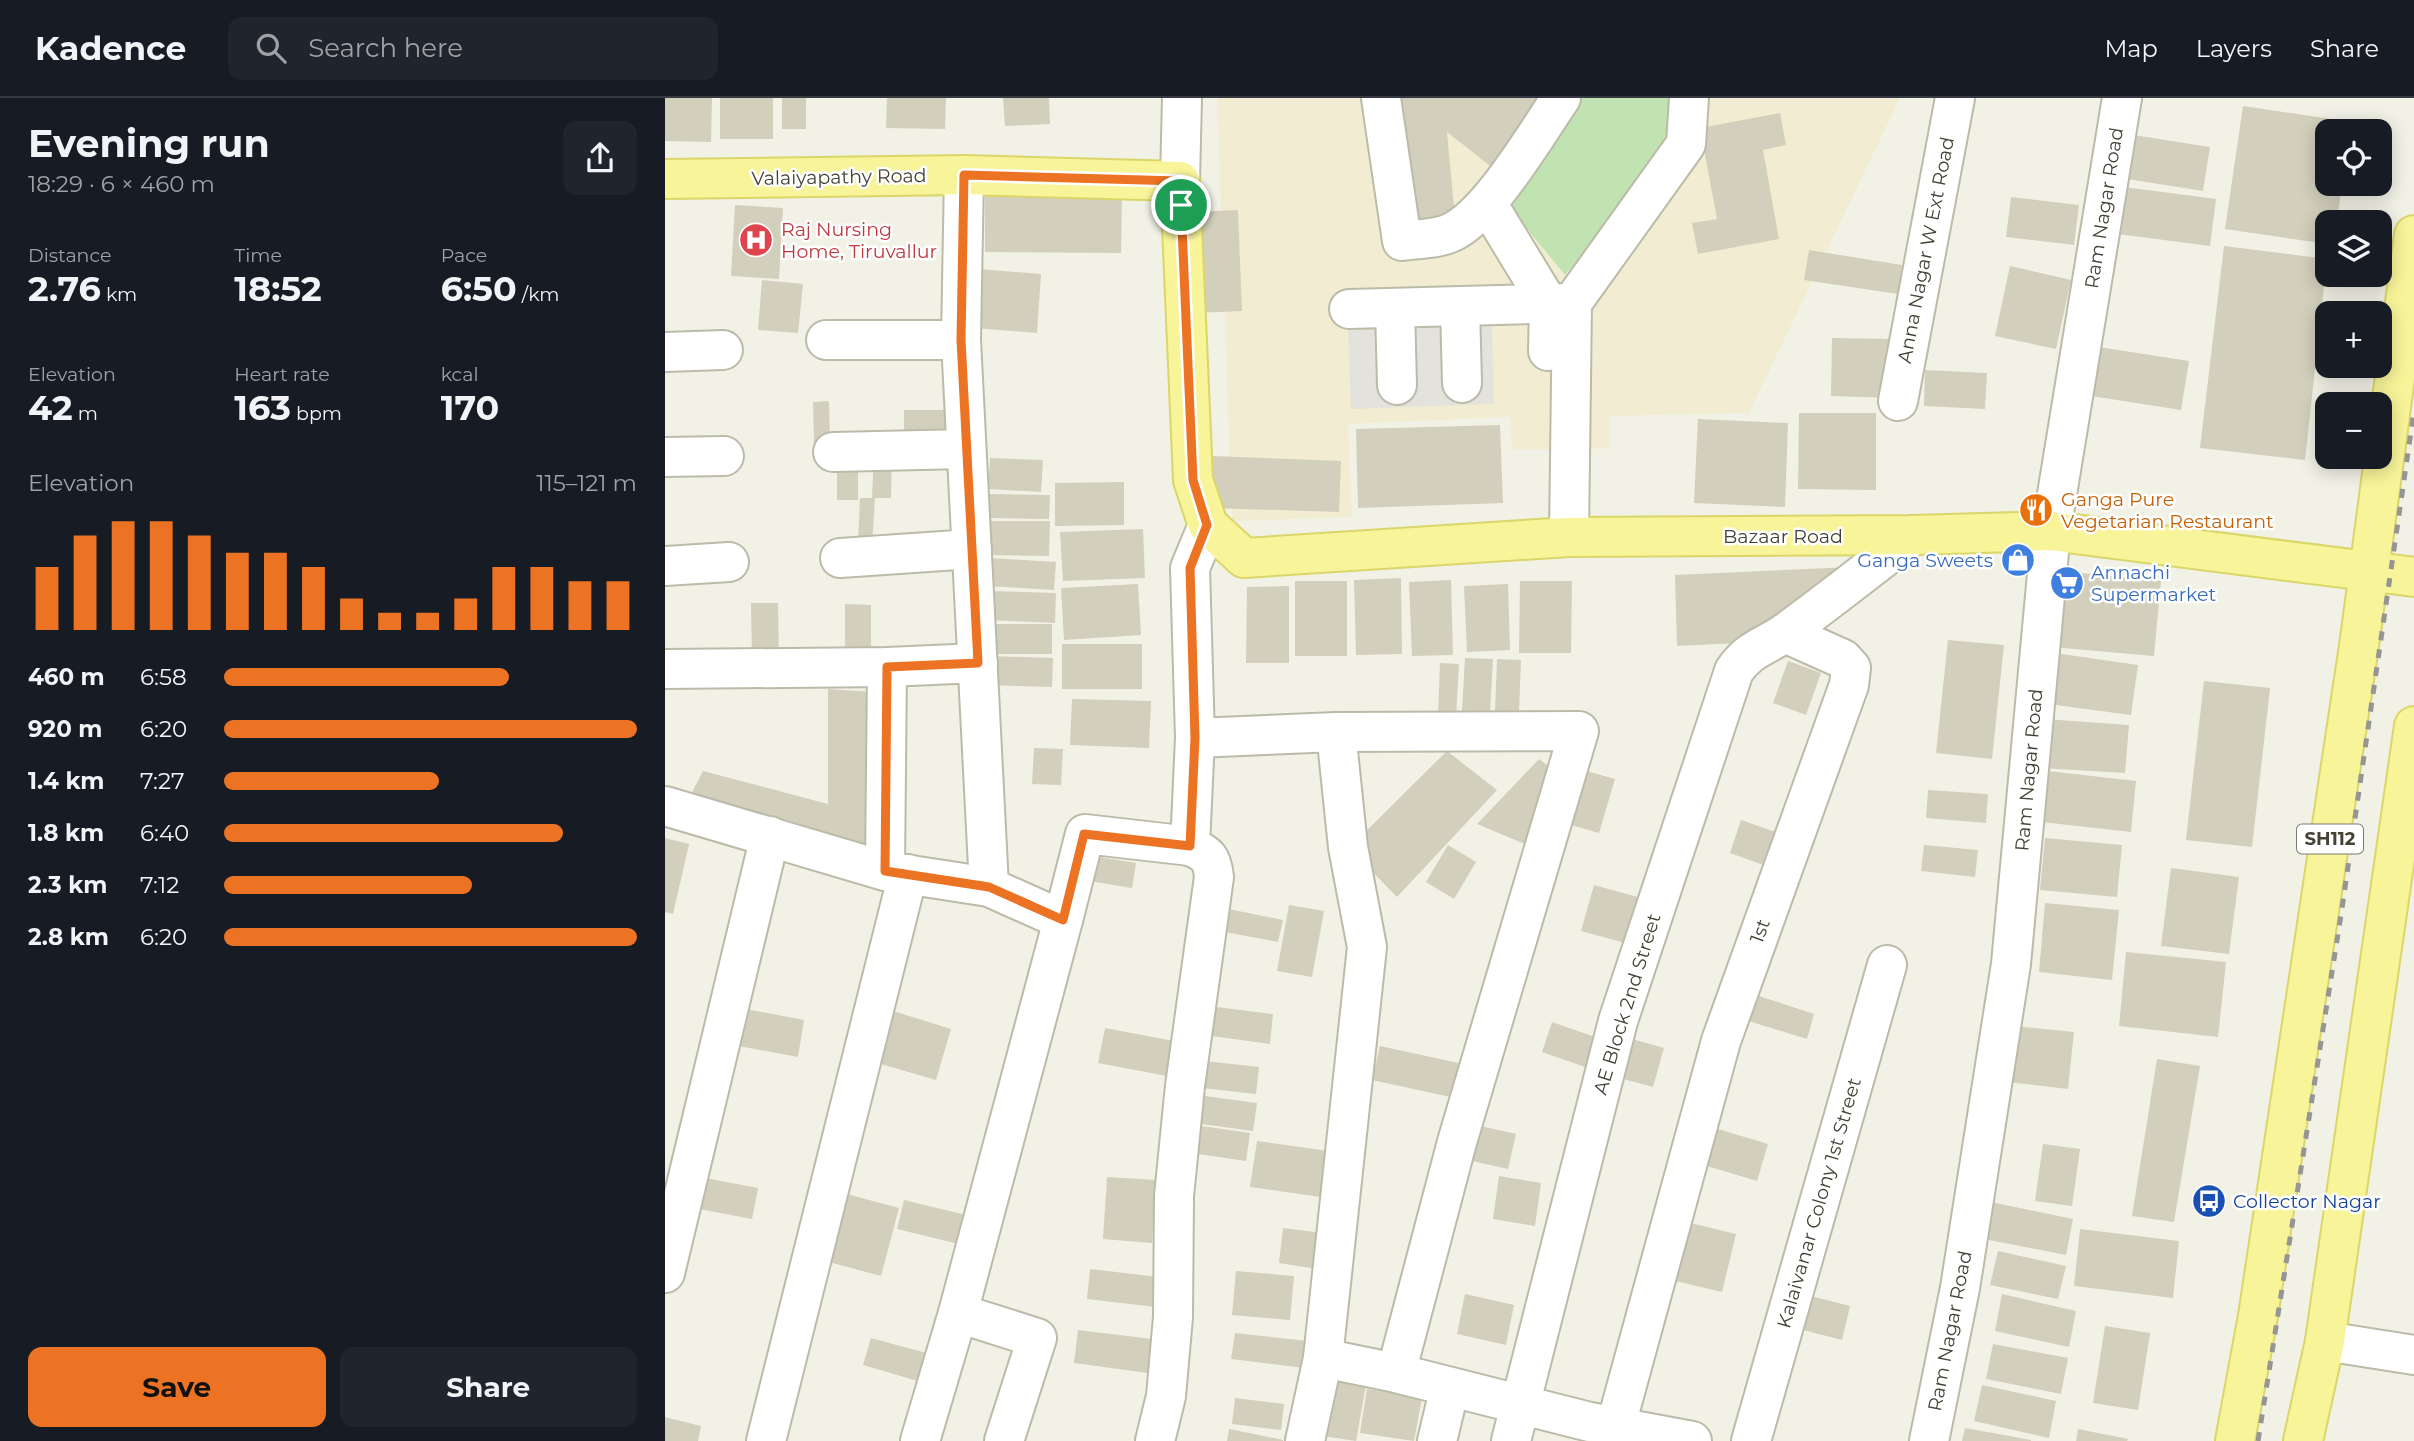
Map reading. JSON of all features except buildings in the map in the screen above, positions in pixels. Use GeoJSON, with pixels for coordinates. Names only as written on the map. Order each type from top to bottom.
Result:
{"type":"FeatureCollection","features":[{"type":"Feature","properties":{"kind":"main road","name":"Valaiyapathy Road"},"geometry":{"type":"LineString","coordinates":[[665,179],[964,175],[1180,181]]}},
{"type":"Feature","properties":{"kind":"main road"},"geometry":{"type":"LineString","coordinates":[[1180,181],[1193,480],[1207,525]]}},
{"type":"Feature","properties":{"kind":"main road","name":"SH112"},"geometry":{"type":"LineString","coordinates":[[2235,1441],[2258,1316],[2369,572],[2414,235]]}},
{"type":"Feature","properties":{"kind":"main road","name":"Bazaar Road"},"geometry":{"type":"LineString","coordinates":[[1207,525],[1244,558],[1557,538],[2051,531],[2414,577]]}},
{"type":"Feature","properties":{"kind":"main road"},"geometry":{"type":"LineString","coordinates":[[2303,1441],[2325,1341],[2414,726]]}},
{"type":"Feature","properties":{"kind":"street"},"geometry":{"type":"LineString","coordinates":[[1180,181],[1182,98]]}},
{"type":"Feature","properties":{"kind":"street"},"geometry":{"type":"LineString","coordinates":[[1381,98],[1402,241],[1450,233],[1487,203],[1561,98]]}},
{"type":"Feature","properties":{"kind":"street"},"geometry":{"type":"LineString","coordinates":[[1560,304],[1686,144],[1689,98]]}},
{"type":"Feature","properties":{"kind":"street","name":"Anna Nagar W Ext Road"},"geometry":{"type":"LineString","coordinates":[[1898,401],[1955,98]]}},
{"type":"Feature","properties":{"kind":"street","name":"Ram Nagar Road"},"geometry":{"type":"LineString","coordinates":[[1929,1441],[1960,1288],[2011,964],[2051,531],[2122,98]]}},
{"type":"Feature","properties":{"kind":"street"},"geometry":{"type":"LineString","coordinates":[[964,175],[961,340],[989,887]]}},
{"type":"Feature","properties":{"kind":"street"},"geometry":{"type":"LineString","coordinates":[[1487,203],[1560,304],[1557,538]]}},
{"type":"Feature","properties":{"kind":"street"},"geometry":{"type":"LineString","coordinates":[[1349,309],[1560,304]]}},
{"type":"Feature","properties":{"kind":"street"},"geometry":{"type":"LineString","coordinates":[[1459,307],[1462,383]]}},
{"type":"Feature","properties":{"kind":"street"},"geometry":{"type":"LineString","coordinates":[[1395,309],[1397,385]]}},
{"type":"Feature","properties":{"kind":"street"},"geometry":{"type":"LineString","coordinates":[[826,340],[961,340]]}},
{"type":"Feature","properties":{"kind":"street"},"geometry":{"type":"LineString","coordinates":[[665,352],[723,350]]}},
{"type":"Feature","properties":{"kind":"street"},"geometry":{"type":"LineString","coordinates":[[833,452],[966,449]]}},
{"type":"Feature","properties":{"kind":"street"},"geometry":{"type":"LineString","coordinates":[[665,457],[724,456]]}},
{"type":"Feature","properties":{"kind":"street"},"geometry":{"type":"LineString","coordinates":[[1190,846],[1195,738],[1190,568],[1207,525]]}},
{"type":"Feature","properties":{"kind":"street"},"geometry":{"type":"LineString","coordinates":[[1785,633],[1913,535]]}},
{"type":"Feature","properties":{"kind":"street"},"geometry":{"type":"LineString","coordinates":[[840,558],[972,549]]}},
{"type":"Feature","properties":{"kind":"street"},"geometry":{"type":"LineString","coordinates":[[665,566],[729,562]]}},
{"type":"Feature","properties":{"kind":"street","name":"AE Block 2nd Street"},"geometry":{"type":"LineString","coordinates":[[1515,1423],[1618,1021],[1734,671],[1743,658],[1758,646],[1785,633]]}},
{"type":"Feature","properties":{"kind":"street","name":"1st"},"geometry":{"type":"LineString","coordinates":[[1597,1429],[1721,1041],[1849,685],[1851,668],[1843,659],[1785,633]]}},
{"type":"Feature","properties":{"kind":"street"},"geometry":{"type":"LineString","coordinates":[[665,669],[887,667],[978,663]]}},
{"type":"Feature","properties":{"kind":"street"},"geometry":{"type":"LineString","coordinates":[[766,1441],[897,873],[887,667]]}},
{"type":"Feature","properties":{"kind":"street"},"geometry":{"type":"LineString","coordinates":[[1195,738],[1336,732],[1579,731],[1457,1142],[1396,1373]]}},
{"type":"Feature","properties":{"kind":"street"},"geometry":{"type":"LineString","coordinates":[[1305,1441],[1323,1358],[1367,947],[1348,847],[1336,732]]}},
{"type":"Feature","properties":{"kind":"street"},"geometry":{"type":"LineString","coordinates":[[665,806],[897,873],[989,887],[1063,920]]}},
{"type":"Feature","properties":{"kind":"street"},"geometry":{"type":"LineString","coordinates":[[920,1441],[958,1313],[1084,834],[1190,846],[1207,853],[1212,861],[1214,877],[1185,1086],[1174,1196],[1173,1317],[1166,1396],[1155,1441]]}},
{"type":"Feature","properties":{"kind":"street"},"geometry":{"type":"LineString","coordinates":[[665,1273],[770,836]]}},
{"type":"Feature","properties":{"kind":"street","name":"Kalaivanar Colony 1st Street"},"geometry":{"type":"LineString","coordinates":[[1751,1441],[1887,965]]}},
{"type":"Feature","properties":{"kind":"street"},"geometry":{"type":"LineString","coordinates":[[958,1313],[1037,1338],[1004,1441]]}},
{"type":"Feature","properties":{"kind":"street"},"geometry":{"type":"LineString","coordinates":[[2325,1341],[2414,1354]]}},
{"type":"Feature","properties":{"kind":"street"},"geometry":{"type":"LineString","coordinates":[[1323,1358],[1451,1387],[1515,1423],[1680,1439]]}},
{"type":"Feature","properties":{"kind":"street"},"geometry":{"type":"LineString","coordinates":[[1437,1441],[1451,1387]]}},
{"type":"Feature","properties":{"kind":"shaded area"},"geometry":{"type":"Polygon","coordinates":[[[1217,98],[1900,98],[1749,413],[1609,416],[1610,448],[1586,449],[1513,450],[1509,417],[1348,424],[1352,517],[1232,521],[1217,98]]]}},
{"type":"Feature","properties":{"kind":"shaded area"},"geometry":{"type":"Polygon","coordinates":[[[1492,325],[1494,404],[1351,409],[1348,330],[1492,325]]]}},
{"type":"Feature","properties":{"kind":"green space"},"geometry":{"type":"Polygon","coordinates":[[[1569,98],[1670,98],[1677,141],[1565,275],[1495,190],[1569,98]]]}},
{"type":"Feature","properties":{"kind":"railway"},"geometry":{"type":"LineString","coordinates":[[2258,1441],[2341,915],[2414,411]]}},
{"type":"Feature","properties":{"kind":"place","name":"Raj Nursing Home, Tiruvallur"},"geometry":{"type":"Point","coordinates":[756,240]}},
{"type":"Feature","properties":{"kind":"place","name":"Ganga Pure Vegetarian Restaurant"},"geometry":{"type":"Point","coordinates":[2036,510]}},
{"type":"Feature","properties":{"kind":"place","name":"Ganga Sweets"},"geometry":{"type":"Point","coordinates":[2018,560]}},
{"type":"Feature","properties":{"kind":"place","name":"Annachi Supermarket"},"geometry":{"type":"Point","coordinates":[2067,583]}},
{"type":"Feature","properties":{"kind":"place","name":"Collector Nagar"},"geometry":{"type":"Point","coordinates":[2209,1201]}},
{"type":"Feature","properties":{"kind":"route"},"geometry":{"type":"LineString","coordinates":[[964,175],[1180,181],[1181,205],[1193,480],[1207,525],[1190,568],[1195,738],[1190,846],[1084,834],[1063,920],[989,887],[885,871],[887,667],[978,663],[961,340],[964,175]]}}]}
